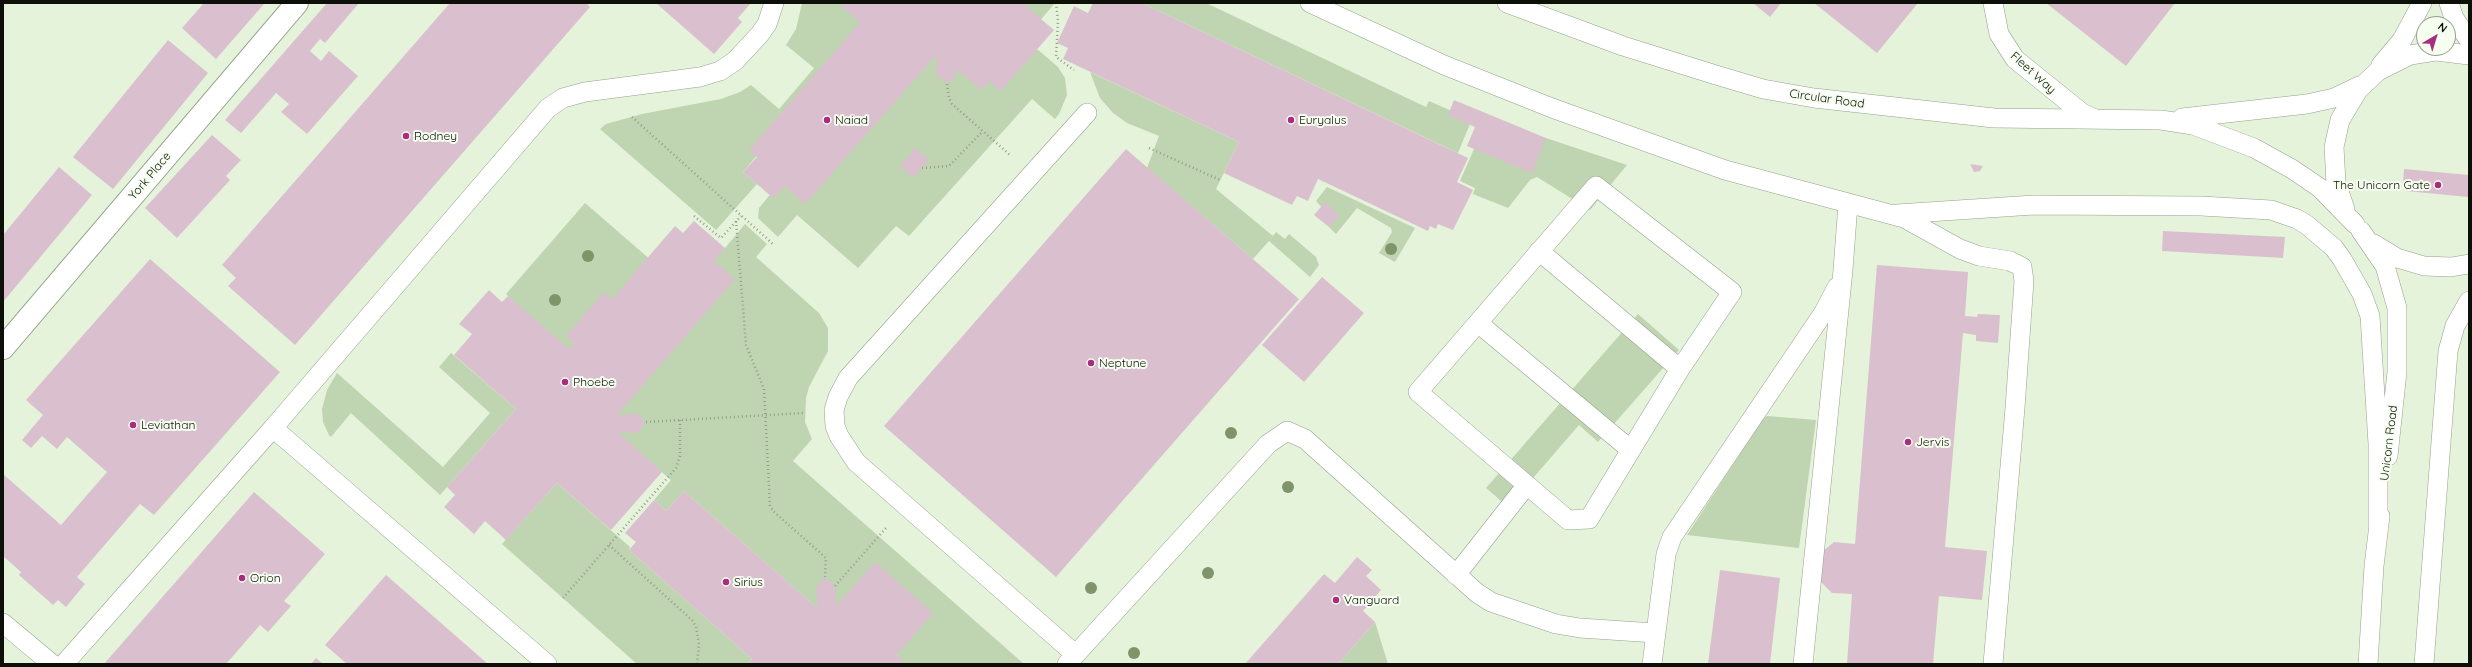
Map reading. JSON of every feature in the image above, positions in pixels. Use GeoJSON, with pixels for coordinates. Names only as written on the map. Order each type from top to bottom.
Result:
{"type":"FeatureCollection","features":[{"type":"Feature","properties":{"kind":"street","name":"York Place"},"geometry":{"type":"LineString","coordinates":[[3,348],[297,3]]}},
{"type":"Feature","properties":{"kind":"lane"},"geometry":{"type":"LineString","coordinates":[[64,664],[273,428],[548,108],[563,98],[585,92],[693,78],[720,71],[736,61],[760,34],[767,24],[774,3]]}},
{"type":"Feature","properties":{"kind":"lane"},"geometry":{"type":"LineString","coordinates":[[1310,3],[1444,65],[1545,105],[1700,162],[1848,204],[1904,218],[1960,249],[1978,256],[2018,263],[2024,272],[2014,416],[1993,664]]}},
{"type":"Feature","properties":{"kind":"lane","name":"Circular Road"},"geometry":{"type":"LineString","coordinates":[[1507,3],[1623,46],[1741,83],[1788,94],[1959,116],[2160,120]]}},
{"type":"Feature","properties":{"kind":"lane","name":"Fleet Way"},"geometry":{"type":"LineString","coordinates":[[1994,3],[1999,34],[2015,59],[2082,114],[2100,120]]}},
{"type":"Feature","properties":{"kind":"lane"},"geometry":{"type":"LineString","coordinates":[[2358,228],[2338,192],[2334,174],[2333,151],[2342,116],[2352,97],[2402,40],[2422,3]]}},
{"type":"Feature","properties":{"kind":"lane"},"geometry":{"type":"LineString","coordinates":[[2449,3],[2454,18],[2469,40]]}},
{"type":"Feature","properties":{"kind":"lane"},"geometry":{"type":"LineString","coordinates":[[2160,120],[2307,104],[2342,95],[2393,62],[2418,53],[2436,51],[2469,55]]}},
{"type":"Feature","properties":{"kind":"lane"},"geometry":{"type":"LineString","coordinates":[[1087,113],[848,378],[838,397],[834,419],[844,446],[864,470],[1071,659],[1268,444],[1286,431],[1304,439],[1456,575],[1491,602],[1525,615],[1580,628],[1655,633]]}},
{"type":"Feature","properties":{"kind":"lane"},"geometry":{"type":"LineString","coordinates":[[2160,120],[2203,127],[2276,160],[2320,188],[2358,228],[2382,249],[2397,258],[2415,264],[2433,267],[2469,264]]}},
{"type":"Feature","properties":{"kind":"lane"},"geometry":{"type":"LineString","coordinates":[[1596,186],[1732,292],[1680,369],[1589,519],[1568,520],[1526,486],[1418,392],[1478,323],[1596,186]]}},
{"type":"Feature","properties":{"kind":"lane"},"geometry":{"type":"LineString","coordinates":[[1803,664],[1843,270],[1848,204]]}},
{"type":"Feature","properties":{"kind":"lane"},"geometry":{"type":"LineString","coordinates":[[1888,213],[1922,214],[2053,205],[2215,206],[2272,210],[2297,219],[2308,226],[2334,248],[2342,258],[2362,294],[2370,316],[2378,444],[2378,528]]}},
{"type":"Feature","properties":{"kind":"lane","name":"Unicorn Road"},"geometry":{"type":"LineString","coordinates":[[2358,228],[2372,245],[2387,270],[2393,289],[2398,322],[2394,404],[2378,528],[2368,664]]}},
{"type":"Feature","properties":{"kind":"lane"},"geometry":{"type":"LineString","coordinates":[[1539,251],[1680,369]]}},
{"type":"Feature","properties":{"kind":"lane"},"geometry":{"type":"LineString","coordinates":[[1652,664],[1666,554],[1672,537],[1824,312],[1843,270]]}},
{"type":"Feature","properties":{"kind":"lane"},"geometry":{"type":"LineString","coordinates":[[2424,664],[2448,351],[2455,326],[2469,301]]}},
{"type":"Feature","properties":{"kind":"lane"},"geometry":{"type":"LineString","coordinates":[[1478,323],[1631,450]]}},
{"type":"Feature","properties":{"kind":"lane"},"geometry":{"type":"LineString","coordinates":[[273,428],[547,664]]}},
{"type":"Feature","properties":{"kind":"lane"},"geometry":{"type":"LineString","coordinates":[[1456,575],[1526,486]]}},
{"type":"Feature","properties":{"kind":"lane"},"geometry":{"type":"LineString","coordinates":[[3,623],[52,664]]}},
{"type":"Feature","properties":{"kind":"path"},"geometry":{"type":"LineString","coordinates":[[1056,3],[1058,22],[1056,57],[1074,70]]}},
{"type":"Feature","properties":{"kind":"path"},"geometry":{"type":"LineString","coordinates":[[947,84],[949,98],[952,104],[1033,174]]}},
{"type":"Feature","properties":{"kind":"path"},"geometry":{"type":"LineString","coordinates":[[632,116],[774,246]]}},
{"type":"Feature","properties":{"kind":"path"},"geometry":{"type":"LineString","coordinates":[[922,168],[949,166],[983,131]]}},
{"type":"Feature","properties":{"kind":"path"},"geometry":{"type":"LineString","coordinates":[[1149,148],[1220,180]]}},
{"type":"Feature","properties":{"kind":"path"},"geometry":{"type":"LineString","coordinates":[[694,216],[721,238],[741,216]]}},
{"type":"Feature","properties":{"kind":"path"},"geometry":{"type":"LineString","coordinates":[[736,221],[746,345],[764,389],[770,506],[773,512],[826,558],[825,577]]}},
{"type":"Feature","properties":{"kind":"path"},"geometry":{"type":"LineString","coordinates":[[646,422],[804,413]]}},
{"type":"Feature","properties":{"kind":"path"},"geometry":{"type":"LineString","coordinates":[[563,598],[679,463],[680,420]]}},
{"type":"Feature","properties":{"kind":"path"},"geometry":{"type":"LineString","coordinates":[[835,586],[905,506]]}},
{"type":"Feature","properties":{"kind":"path"},"geometry":{"type":"LineString","coordinates":[[609,545],[693,621],[696,627],[699,644],[697,664]]}},
{"type":"Feature","properties":{"kind":"green space"},"geometry":{"type":"Polygon","coordinates":[[[802,3],[842,3],[868,24],[743,172],[757,184],[716,230],[600,129],[606,124],[642,114],[721,99],[740,92],[751,85],[779,109],[814,68],[786,45],[796,29],[802,3]]]}},
{"type":"Feature","properties":{"kind":"green space"},"geometry":{"type":"Polygon","coordinates":[[[1018,3],[1055,3],[1038,23],[1018,3]]]}},
{"type":"Feature","properties":{"kind":"green space"},"geometry":{"type":"Polygon","coordinates":[[[1142,3],[1206,3],[1426,107],[1429,101],[1454,112],[1470,124],[1458,153],[1142,3]]]}},
{"type":"Feature","properties":{"kind":"green space"},"geometry":{"type":"Polygon","coordinates":[[[939,33],[1037,49],[1058,67],[1065,78],[1067,95],[1059,114],[1055,119],[1032,99],[909,236],[896,226],[858,268],[797,215],[778,237],[758,218],[759,208],[787,174],[939,33]]]}},
{"type":"Feature","properties":{"kind":"green space"},"geometry":{"type":"Polygon","coordinates":[[[1090,72],[1239,142],[1216,189],[1273,236],[1276,232],[1285,239],[1289,234],[1316,257],[1319,265],[1310,277],[1269,241],[1253,259],[1147,168],[1159,136],[1127,123],[1113,113],[1100,98],[1090,72]]]}},
{"type":"Feature","properties":{"kind":"green space"},"geometry":{"type":"Polygon","coordinates":[[[1546,138],[1627,165],[1590,210],[1537,177],[1530,180],[1508,208],[1473,194],[1475,188],[1460,181],[1474,149],[1546,138]]]}},
{"type":"Feature","properties":{"kind":"green space"},"geometry":{"type":"Polygon","coordinates":[[[1327,187],[1415,228],[1395,262],[1379,253],[1392,232],[1391,228],[1357,208],[1336,234],[1329,227],[1325,211],[1316,201],[1327,187]]]}},
{"type":"Feature","properties":{"kind":"green space"},"geometry":{"type":"Polygon","coordinates":[[[585,203],[652,261],[572,359],[506,294],[585,203]]]}},
{"type":"Feature","properties":{"kind":"green space"},"geometry":{"type":"Polygon","coordinates":[[[745,224],[767,244],[756,257],[819,313],[828,328],[828,351],[809,387],[806,398],[805,422],[812,439],[793,461],[1024,664],[905,664],[896,655],[836,625],[684,491],[666,511],[654,500],[671,480],[605,424],[656,307],[725,248],[745,224]]]}},
{"type":"Feature","properties":{"kind":"green space"},"geometry":{"type":"Polygon","coordinates":[[[1638,314],[1679,350],[1598,442],[1579,425],[1508,507],[1486,488],[1638,314]]]}},
{"type":"Feature","properties":{"kind":"green space"},"geometry":{"type":"Polygon","coordinates":[[[451,353],[516,409],[440,495],[351,413],[331,437],[329,435],[323,422],[322,409],[327,390],[337,373],[443,467],[490,413],[439,367],[451,353]]]}},
{"type":"Feature","properties":{"kind":"green space"},"geometry":{"type":"Polygon","coordinates":[[[1767,416],[1816,420],[1799,548],[1687,535],[1762,420],[1767,416]]]}},
{"type":"Feature","properties":{"kind":"green space"},"geometry":{"type":"Polygon","coordinates":[[[557,483],[630,547],[629,550],[752,659],[748,664],[637,664],[502,544],[557,483]]]}},
{"type":"Feature","properties":{"kind":"green space"},"geometry":{"type":"Polygon","coordinates":[[[1375,622],[1388,664],[1338,664],[1375,622]]]}},
{"type":"Feature","properties":{"kind":"building"},"geometry":{"type":"Polygon","coordinates":[[[204,3],[265,3],[216,59],[182,28],[204,3]]]}},
{"type":"Feature","properties":{"kind":"building"},"geometry":{"type":"Polygon","coordinates":[[[327,3],[359,3],[325,43],[320,39],[310,51],[321,61],[329,51],[358,76],[307,134],[281,112],[289,104],[276,93],[241,133],[225,120],[327,3]]]}},
{"type":"Feature","properties":{"kind":"building","name":"Rodney"},"geometry":{"type":"Polygon","coordinates":[[[450,3],[586,3],[590,7],[295,345],[228,286],[236,278],[222,265],[450,3]]]}},
{"type":"Feature","properties":{"kind":"building"},"geometry":{"type":"Polygon","coordinates":[[[656,3],[751,3],[738,18],[742,22],[714,54],[656,3]]]}},
{"type":"Feature","properties":{"kind":"building","name":"Naiad"},"geometry":{"type":"Polygon","coordinates":[[[838,3],[1022,3],[1054,30],[1001,91],[989,81],[981,90],[957,69],[956,75],[947,84],[936,74],[937,54],[805,204],[785,186],[773,198],[743,172],[757,157],[749,150],[860,22],[838,3]]]}},
{"type":"Feature","properties":{"kind":"building","name":"Euryalus"},"geometry":{"type":"Polygon","coordinates":[[[1093,3],[1142,3],[1468,158],[1457,182],[1473,190],[1453,230],[1438,224],[1436,229],[1430,226],[1428,231],[1318,179],[1308,201],[1297,196],[1292,205],[1224,173],[1239,142],[1063,59],[1068,48],[1057,43],[1074,6],[1088,13],[1093,3]]]}},
{"type":"Feature","properties":{"kind":"building"},"geometry":{"type":"Polygon","coordinates":[[[1753,3],[1781,3],[1770,17],[1753,3]]]}},
{"type":"Feature","properties":{"kind":"building"},"geometry":{"type":"Polygon","coordinates":[[[1814,3],[1918,3],[1877,53],[1814,3]]]}},
{"type":"Feature","properties":{"kind":"building"},"geometry":{"type":"Polygon","coordinates":[[[2046,3],[2175,3],[2126,66],[2046,3]]]}},
{"type":"Feature","properties":{"kind":"building"},"geometry":{"type":"Polygon","coordinates":[[[168,40],[208,73],[113,189],[73,157],[168,40]]]}},
{"type":"Feature","properties":{"kind":"building"},"geometry":{"type":"Polygon","coordinates":[[[1454,100],[1546,138],[1532,173],[1467,146],[1475,127],[1448,115],[1454,100]]]}},
{"type":"Feature","properties":{"kind":"building"},"geometry":{"type":"Polygon","coordinates":[[[212,135],[241,160],[226,176],[230,180],[177,238],[145,208],[212,135]]]}},
{"type":"Feature","properties":{"kind":"building"},"geometry":{"type":"Polygon","coordinates":[[[915,148],[929,160],[913,178],[900,166],[915,148]]]}},
{"type":"Feature","properties":{"kind":"building","name":"Neptune"},"geometry":{"type":"Polygon","coordinates":[[[1126,149],[1299,299],[1056,577],[884,426],[1126,149]]]}},
{"type":"Feature","properties":{"kind":"building"},"geometry":{"type":"Polygon","coordinates":[[[1970,164],[1983,166],[1980,171],[1974,172],[1970,164]]]}},
{"type":"Feature","properties":{"kind":"building"},"geometry":{"type":"Polygon","coordinates":[[[59,167],[92,195],[3,302],[3,235],[59,167]]]}},
{"type":"Feature","properties":{"kind":"building","name":"The Unicorn Gate"},"geometry":{"type":"Polygon","coordinates":[[[2404,169],[2469,175],[2468,197],[2406,191],[2407,182],[2403,182],[2404,169]]]}},
{"type":"Feature","properties":{"kind":"building"},"geometry":{"type":"Polygon","coordinates":[[[1325,202],[1339,215],[1329,227],[1314,215],[1325,202]]]}},
{"type":"Feature","properties":{"kind":"building","name":"Phoebe"},"geometry":{"type":"Polygon","coordinates":[[[694,221],[725,248],[714,261],[735,279],[617,415],[637,414],[646,422],[637,433],[618,432],[662,472],[611,530],[557,483],[506,540],[485,521],[474,534],[444,507],[455,495],[447,487],[516,409],[454,355],[472,334],[459,324],[489,290],[502,302],[508,296],[569,349],[574,343],[566,336],[604,292],[612,299],[675,226],[683,233],[694,221]]]}},
{"type":"Feature","properties":{"kind":"building"},"geometry":{"type":"Polygon","coordinates":[[[2163,231],[2285,237],[2283,258],[2162,251],[2163,231]]]}},
{"type":"Feature","properties":{"kind":"building","name":"Leviathan"},"geometry":{"type":"Polygon","coordinates":[[[150,259],[280,372],[154,515],[140,504],[77,577],[85,584],[66,607],[58,600],[53,605],[19,575],[21,572],[3,556],[3,474],[61,525],[107,472],[67,437],[57,449],[42,436],[31,448],[22,440],[43,415],[26,400],[150,259]]]}},
{"type":"Feature","properties":{"kind":"building","name":"Jervis"},"geometry":{"type":"Polygon","coordinates":[[[1877,265],[1968,272],[1965,316],[1977,317],[1978,314],[2000,315],[1998,343],[1976,341],[1976,335],[1963,333],[1945,547],[1987,551],[1982,600],[1939,596],[1933,664],[1847,664],[1852,594],[1832,593],[1819,580],[1822,552],[1834,542],[1855,544],[1877,265]]]}},
{"type":"Feature","properties":{"kind":"building"},"geometry":{"type":"Polygon","coordinates":[[[1322,277],[1364,313],[1304,382],[1262,345],[1322,277]]]}},
{"type":"Feature","properties":{"kind":"building","name":"Sirius"},"geometry":{"type":"Polygon","coordinates":[[[684,491],[817,608],[816,588],[825,577],[835,586],[836,606],[875,562],[933,613],[896,655],[907,664],[748,664],[752,659],[629,550],[636,542],[625,533],[654,500],[666,511],[684,491]]]}},
{"type":"Feature","properties":{"kind":"building","name":"Orion"},"geometry":{"type":"Polygon","coordinates":[[[254,492],[325,554],[284,601],[291,606],[268,632],[260,625],[226,664],[104,664],[254,492]]]}},
{"type":"Feature","properties":{"kind":"building","name":"Vanguard"},"geometry":{"type":"Polygon","coordinates":[[[1357,557],[1372,570],[1366,576],[1381,590],[1363,611],[1375,622],[1338,664],[1245,664],[1324,574],[1335,583],[1357,557]]]}},
{"type":"Feature","properties":{"kind":"building"},"geometry":{"type":"Polygon","coordinates":[[[1720,570],[1780,578],[1770,664],[1708,664],[1720,570]]]}},
{"type":"Feature","properties":{"kind":"building"},"geometry":{"type":"Polygon","coordinates":[[[386,575],[488,664],[347,664],[325,645],[386,575]]]}},
{"type":"Feature","properties":{"kind":"building"},"geometry":{"type":"Polygon","coordinates":[[[316,658],[323,664],[311,664],[316,658]]]}},
{"type":"Feature","properties":{"kind":"place","name":"Naiad"},"geometry":{"type":"Point","coordinates":[827,120]}},
{"type":"Feature","properties":{"kind":"place","name":"Euryalus"},"geometry":{"type":"Point","coordinates":[1291,120]}},
{"type":"Feature","properties":{"kind":"place","name":"Rodney"},"geometry":{"type":"Point","coordinates":[406,136]}},
{"type":"Feature","properties":{"kind":"place","name":"The Unicorn Gate"},"geometry":{"type":"Point","coordinates":[2438,185]}},
{"type":"Feature","properties":{"kind":"place","name":"Neptune"},"geometry":{"type":"Point","coordinates":[1091,363]}},
{"type":"Feature","properties":{"kind":"place","name":"Phoebe"},"geometry":{"type":"Point","coordinates":[565,382]}},
{"type":"Feature","properties":{"kind":"place","name":"Leviathan"},"geometry":{"type":"Point","coordinates":[133,425]}},
{"type":"Feature","properties":{"kind":"place","name":"Jervis"},"geometry":{"type":"Point","coordinates":[1908,442]}},
{"type":"Feature","properties":{"kind":"place","name":"Orion"},"geometry":{"type":"Point","coordinates":[242,578]}},
{"type":"Feature","properties":{"kind":"place","name":"Sirius"},"geometry":{"type":"Point","coordinates":[726,582]}},
{"type":"Feature","properties":{"kind":"place","name":"Vanguard"},"geometry":{"type":"Point","coordinates":[1336,600]}}]}
